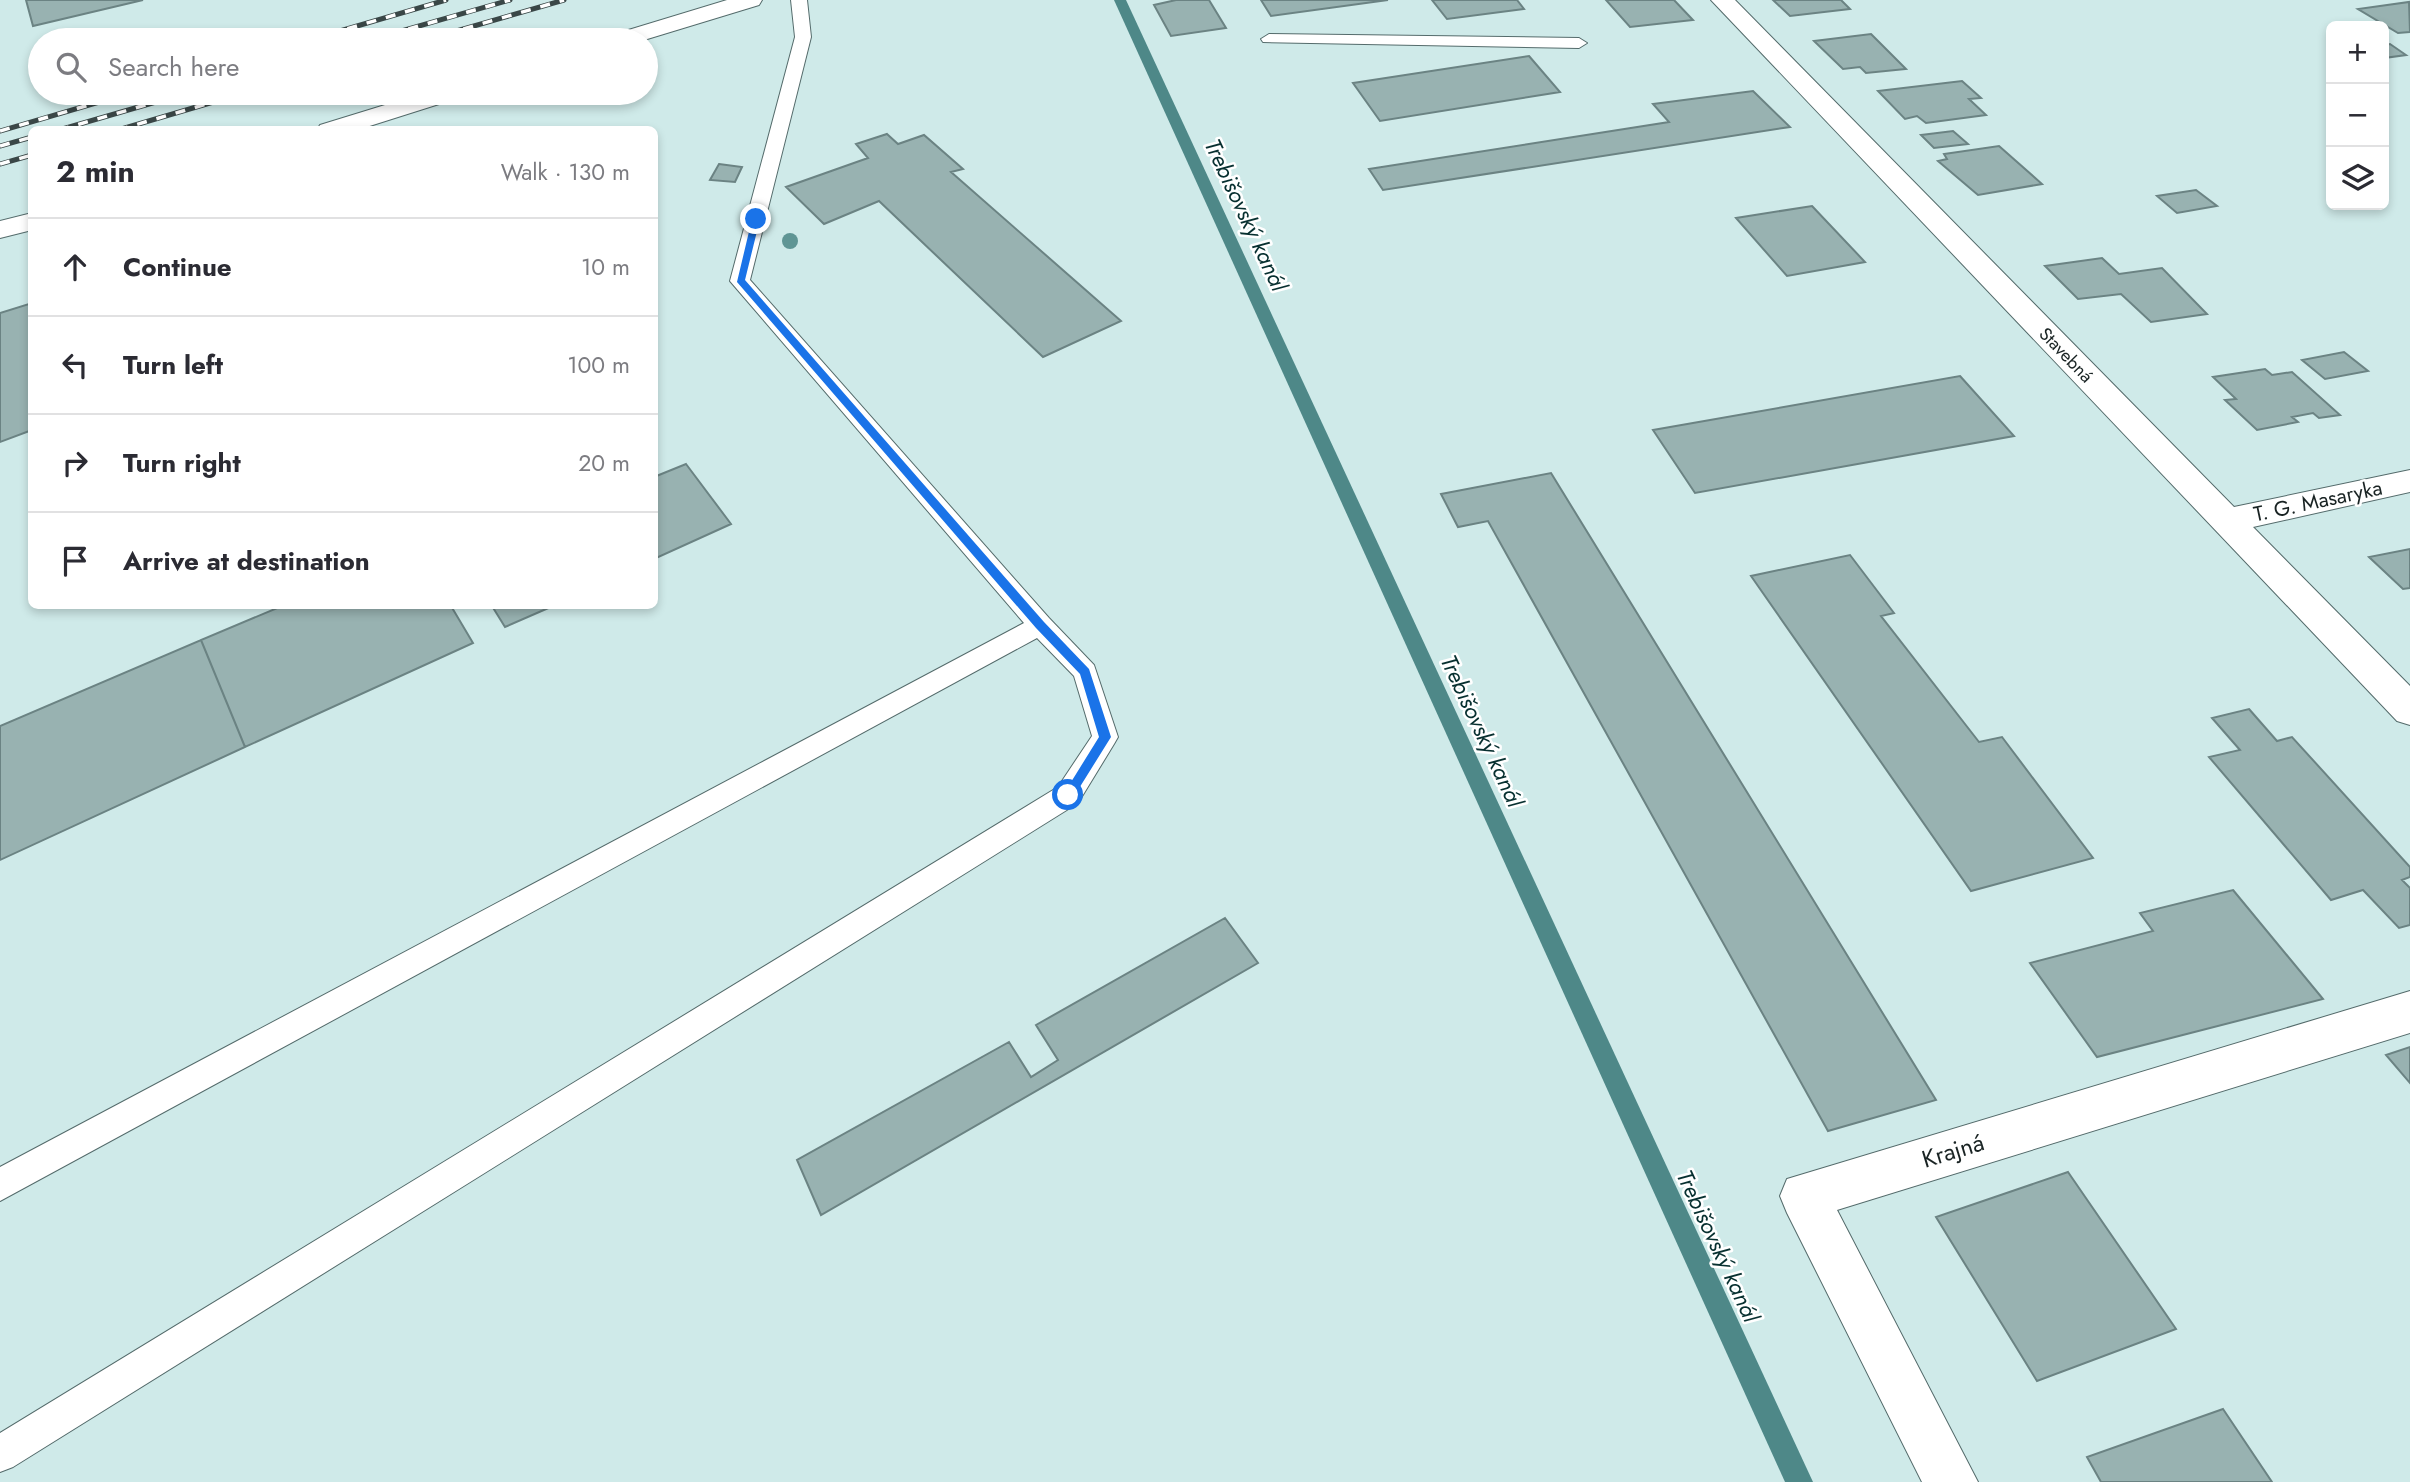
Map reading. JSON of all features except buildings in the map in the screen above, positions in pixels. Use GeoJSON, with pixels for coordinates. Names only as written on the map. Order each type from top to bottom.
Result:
{"type":"FeatureCollection","features":[{"type":"Feature","properties":{"kind":"street"},"geometry":{"type":"LineString","coordinates":[[658,28],[751,0]]}},
{"type":"Feature","properties":{"kind":"street","name":"Stavebná"},"geometry":{"type":"LineString","coordinates":[[1722,0],[2410,710]]}},
{"type":"Feature","properties":{"kind":"street"},"geometry":{"type":"LineString","coordinates":[[342,126],[410,105]]}},
{"type":"Feature","properties":{"kind":"street"},"geometry":{"type":"LineString","coordinates":[[0,230],[28,222]]}},
{"type":"Feature","properties":{"kind":"street","name":"T. G. Masaryka"},"geometry":{"type":"LineString","coordinates":[[2225,520],[2410,481]]}},
{"type":"Feature","properties":{"kind":"street","name":"Krajná"},"geometry":{"type":"LineString","coordinates":[[1951,1482],[1804,1196],[2410,1012]]}},
{"type":"Feature","properties":{"kind":"lane"},"geometry":{"type":"LineString","coordinates":[[0,1454],[1068,795],[1105,737],[1085,672],[1040,625],[740,281],[803,37],[799,0]]}},
{"type":"Feature","properties":{"kind":"lane"},"geometry":{"type":"LineString","coordinates":[[1269,39],[1579,43]]}},
{"type":"Feature","properties":{"kind":"lane"},"geometry":{"type":"LineString","coordinates":[[0,1185],[1040,625]]}},
{"type":"Feature","properties":{"kind":"waterway","name":"Trebišovský kanál"},"geometry":{"type":"LineString","coordinates":[[1120,0],[1799,1482]]}},
{"type":"Feature","properties":{"kind":"railway"},"geometry":{"type":"LineString","coordinates":[[350,28],[446,0]]}},
{"type":"Feature","properties":{"kind":"railway"},"geometry":{"type":"LineString","coordinates":[[412,28],[510,0]]}},
{"type":"Feature","properties":{"kind":"railway"},"geometry":{"type":"LineString","coordinates":[[467,28],[564,0]]}},
{"type":"Feature","properties":{"kind":"railway"},"geometry":{"type":"LineString","coordinates":[[0,131],[89,105]]}},
{"type":"Feature","properties":{"kind":"railway"},"geometry":{"type":"LineString","coordinates":[[73,126],[145,105]]}},
{"type":"Feature","properties":{"kind":"railway"},"geometry":{"type":"LineString","coordinates":[[132,126],[203,105]]}},
{"type":"Feature","properties":{"kind":"railway"},"geometry":{"type":"LineString","coordinates":[[0,146],[28,138]]}},
{"type":"Feature","properties":{"kind":"railway"},"geometry":{"type":"LineString","coordinates":[[0,164],[28,156]]}},
{"type":"Feature","properties":{"kind":"route"},"geometry":{"type":"LineString","coordinates":[[756,219],[740,281],[1040,625],[1085,672],[1105,737],[1068,795]]}}]}
